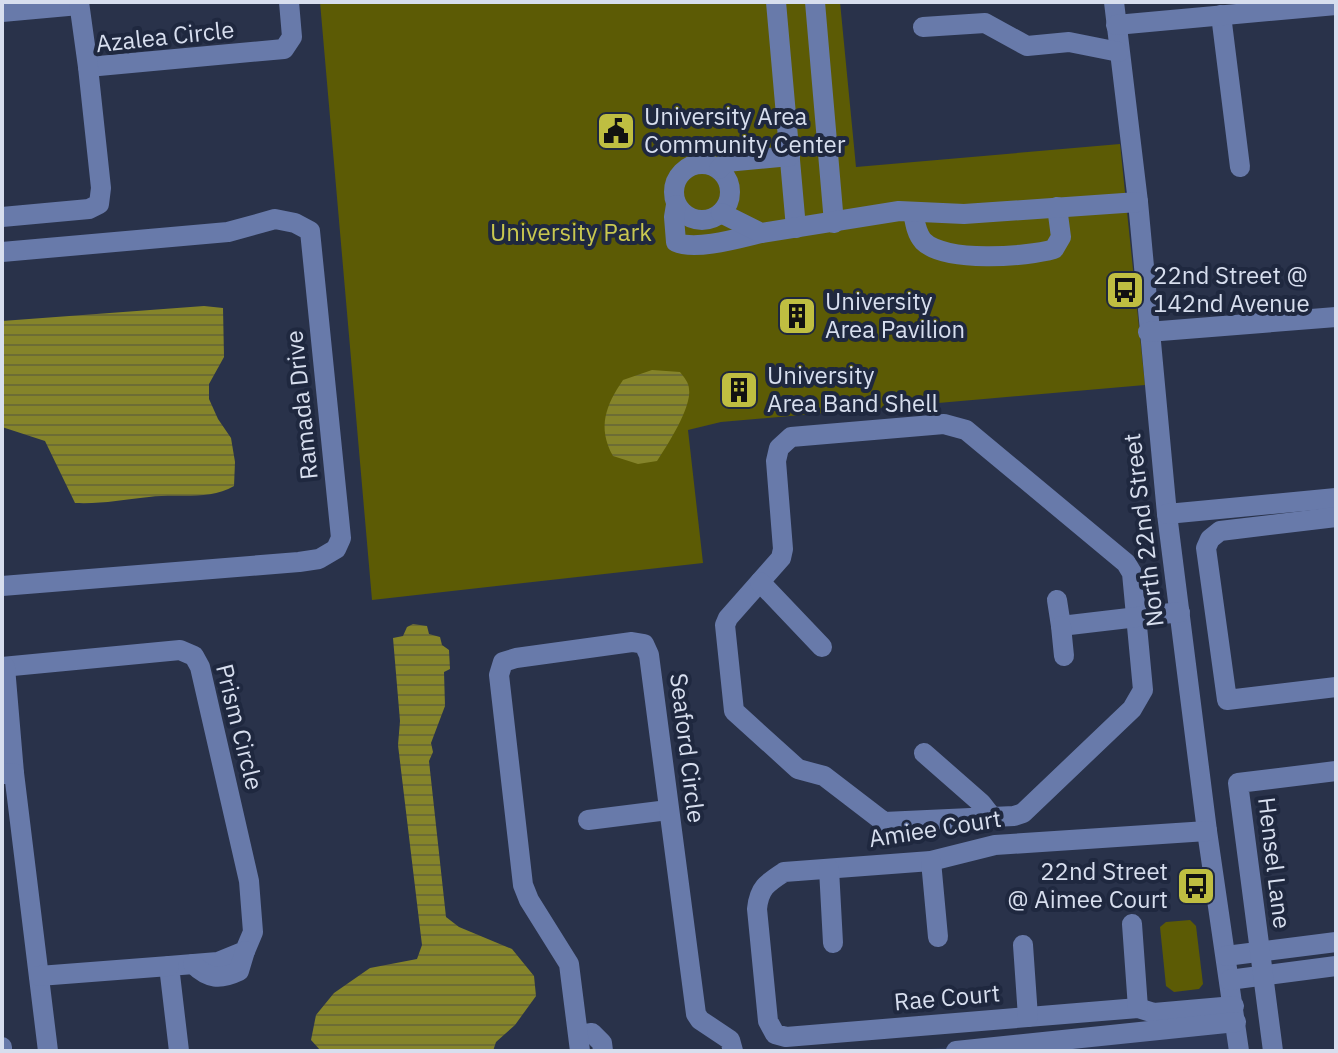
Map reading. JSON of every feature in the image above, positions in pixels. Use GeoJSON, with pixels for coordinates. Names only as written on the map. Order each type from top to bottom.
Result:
{"type":"FeatureCollection","features":[{"type":"Feature","properties":{"kind":"street","name":"Azalea Circle"},"geometry":{"type":"LineString","coordinates":[[2,217],[89,209],[99,204],[101,188],[88,67],[284,49],[292,37],[289,2]]}},
{"type":"Feature","properties":{"kind":"street"},"geometry":{"type":"LineString","coordinates":[[776,2],[796,228]]}},
{"type":"Feature","properties":{"kind":"street"},"geometry":{"type":"LineString","coordinates":[[815,2],[834,223]]}},
{"type":"Feature","properties":{"kind":"street","name":"North 22nd Street"},"geometry":{"type":"LineString","coordinates":[[1114,2],[1138,202],[1167,514],[1207,831],[1239,1051]]}},
{"type":"Feature","properties":{"kind":"street"},"geometry":{"type":"LineString","coordinates":[[2,12],[79,4],[88,67]]}},
{"type":"Feature","properties":{"kind":"street"},"geometry":{"type":"LineString","coordinates":[[1116,25],[1328,4]]}},
{"type":"Feature","properties":{"kind":"street"},"geometry":{"type":"LineString","coordinates":[[1221,15],[1240,167]]}},
{"type":"Feature","properties":{"kind":"street"},"geometry":{"type":"LineString","coordinates":[[923,27],[985,23],[1027,46],[1069,42],[1119,52]]}},
{"type":"Feature","properties":{"kind":"street"},"geometry":{"type":"LineString","coordinates":[[719,169],[726,162],[790,156]]}},
{"type":"Feature","properties":{"kind":"street"},"geometry":{"type":"LineString","coordinates":[[676,205],[697,220],[721,213],[730,190],[725,175],[719,169],[701,163],[683,170],[673,186],[676,242],[684,245],[725,241],[899,211],[964,214],[1138,202]]}},
{"type":"Feature","properties":{"kind":"street"},"geometry":{"type":"LineString","coordinates":[[913,212],[917,234],[926,245],[956,254],[993,257],[1036,254],[1054,249],[1061,237],[1057,207]]}},
{"type":"Feature","properties":{"kind":"street"},"geometry":{"type":"LineString","coordinates":[[721,213],[761,233]]}},
{"type":"Feature","properties":{"kind":"street","name":"Ramada Drive"},"geometry":{"type":"LineString","coordinates":[[2,252],[228,232],[275,219],[295,223],[310,231],[341,538],[336,549],[319,559],[299,562],[2,586]]}},
{"type":"Feature","properties":{"kind":"street"},"geometry":{"type":"LineString","coordinates":[[1148,332],[1336,317]]}},
{"type":"Feature","properties":{"kind":"street"},"geometry":{"type":"LineString","coordinates":[[954,425],[966,430],[1119,556],[1132,573],[1136,619],[1143,690],[1140,700],[1023,813],[884,822],[824,776],[798,769],[734,711],[725,625],[781,558],[783,549],[776,461],[779,448],[791,437],[954,425]]}},
{"type":"Feature","properties":{"kind":"street"},"geometry":{"type":"LineString","coordinates":[[1167,514],[1336,498]]}},
{"type":"Feature","properties":{"kind":"street"},"geometry":{"type":"LineString","coordinates":[[1336,517],[1220,531],[1210,539],[1206,548],[1227,700],[1336,687]]}},
{"type":"Feature","properties":{"kind":"street"},"geometry":{"type":"LineString","coordinates":[[760,582],[822,647]]}},
{"type":"Feature","properties":{"kind":"street"},"geometry":{"type":"LineString","coordinates":[[1057,600],[1064,656]]}},
{"type":"Feature","properties":{"kind":"street"},"geometry":{"type":"LineString","coordinates":[[1061,626],[1180,612]]}},
{"type":"Feature","properties":{"kind":"street","name":"Seaford Circle"},"geometry":{"type":"LineString","coordinates":[[580,1043],[569,964],[523,885],[499,675],[503,662],[632,642],[644,644],[649,655],[696,1014],[730,1040],[733,1051]]}},
{"type":"Feature","properties":{"kind":"street","name":"Prism Circle"},"geometry":{"type":"LineString","coordinates":[[39,976],[193,964],[210,977],[226,977],[239,971],[253,932],[249,881],[200,667],[194,656],[180,650],[3,667],[8,774],[48,1051]]}},
{"type":"Feature","properties":{"kind":"street"},"geometry":{"type":"LineString","coordinates":[[924,753],[981,803],[992,817]]}},
{"type":"Feature","properties":{"kind":"street","name":"Hensel Lane"},"geometry":{"type":"LineString","coordinates":[[1273,1051],[1238,783],[1336,771]]}},
{"type":"Feature","properties":{"kind":"street"},"geometry":{"type":"LineString","coordinates":[[588,820],[668,810]]}},
{"type":"Feature","properties":{"kind":"street","name":"Amiee Court"},"geometry":{"type":"LineString","coordinates":[[768,1021],[758,894],[784,872],[931,861],[995,845],[1207,831]]}},
{"type":"Feature","properties":{"kind":"street"},"geometry":{"type":"LineString","coordinates":[[931,861],[938,937]]}},
{"type":"Feature","properties":{"kind":"street"},"geometry":{"type":"LineString","coordinates":[[829,869],[833,943]]}},
{"type":"Feature","properties":{"kind":"street"},"geometry":{"type":"LineString","coordinates":[[1132,924],[1138,1008]]}},
{"type":"Feature","properties":{"kind":"street","name":"Hensel Lane"},"geometry":{"type":"LineString","coordinates":[[1226,956],[1336,942]]}},
{"type":"Feature","properties":{"kind":"street"},"geometry":{"type":"LineString","coordinates":[[1023,945],[1028,1017]]}},
{"type":"Feature","properties":{"kind":"street"},"geometry":{"type":"LineString","coordinates":[[169,966],[179,1051]]}},
{"type":"Feature","properties":{"kind":"street"},"geometry":{"type":"LineString","coordinates":[[1262,976],[1336,966]]}},
{"type":"Feature","properties":{"kind":"street","name":"Rae Court"},"geometry":{"type":"LineString","coordinates":[[768,1021],[775,1034],[786,1037],[1138,1008],[1152,1001],[1232,1000],[1262,976]]}},
{"type":"Feature","properties":{"kind":"street"},"geometry":{"type":"LineString","coordinates":[[956,1051],[1232,1000]]}},
{"type":"Feature","properties":{"kind":"street"},"geometry":{"type":"LineString","coordinates":[[580,1043],[592,1033],[602,1043],[603,1051]]}},
{"type":"Feature","properties":{"kind":"shaded area"},"geometry":{"type":"Polygon","coordinates":[[[204,306],[223,308],[224,357],[209,384],[209,399],[231,438],[235,462],[234,486],[204,495],[75,503],[45,441],[2,427],[2,321],[204,306]]]}},
{"type":"Feature","properties":{"kind":"shaded area"},"geometry":{"type":"Polygon","coordinates":[[[652,370],[680,372],[688,385],[689,397],[678,426],[657,461],[638,464],[613,456],[605,435],[606,416],[623,380],[652,370]]]}},
{"type":"Feature","properties":{"kind":"shaded area"},"geometry":{"type":"Polygon","coordinates":[[[413,624],[427,626],[429,634],[440,637],[442,645],[449,650],[450,669],[444,672],[445,706],[431,743],[433,752],[429,761],[446,917],[459,927],[512,949],[534,976],[536,996],[515,1025],[496,1042],[493,1051],[321,1051],[311,1040],[316,1015],[334,993],[370,968],[417,959],[422,945],[398,745],[400,721],[393,638],[403,636],[407,627],[413,624]]]}},
{"type":"Feature","properties":{"kind":"shaded area"},"geometry":{"type":"Polygon","coordinates":[[[1227,1008],[1232,1051],[905,1051],[1211,1024],[1227,1008]]]}},
{"type":"Feature","properties":{"kind":"green space","name":"University Park"},"geometry":{"type":"Polygon","coordinates":[[[320,2],[840,2],[856,167],[1120,144],[1145,385],[721,422],[688,430],[703,563],[372,600],[320,2]]]}},
{"type":"Feature","properties":{"kind":"green space"},"geometry":{"type":"Polygon","coordinates":[[[1190,920],[1196,926],[1203,984],[1199,989],[1174,992],[1166,986],[1160,927],[1166,922],[1190,920]]]}},
{"type":"Feature","properties":{"kind":"place","name":"University Area Community Center"},"geometry":{"type":"Point","coordinates":[616,131]}},
{"type":"Feature","properties":{"kind":"place","name":"22nd Street @ 142nd Avenue"},"geometry":{"type":"Point","coordinates":[1125,290]}},
{"type":"Feature","properties":{"kind":"place","name":"University Area Pavilion"},"geometry":{"type":"Point","coordinates":[797,316]}},
{"type":"Feature","properties":{"kind":"place","name":"University Area Band Shell"},"geometry":{"type":"Point","coordinates":[739,390]}},
{"type":"Feature","properties":{"kind":"place","name":"22nd Street @ Aimee Court"},"geometry":{"type":"Point","coordinates":[1196,886]}}]}
